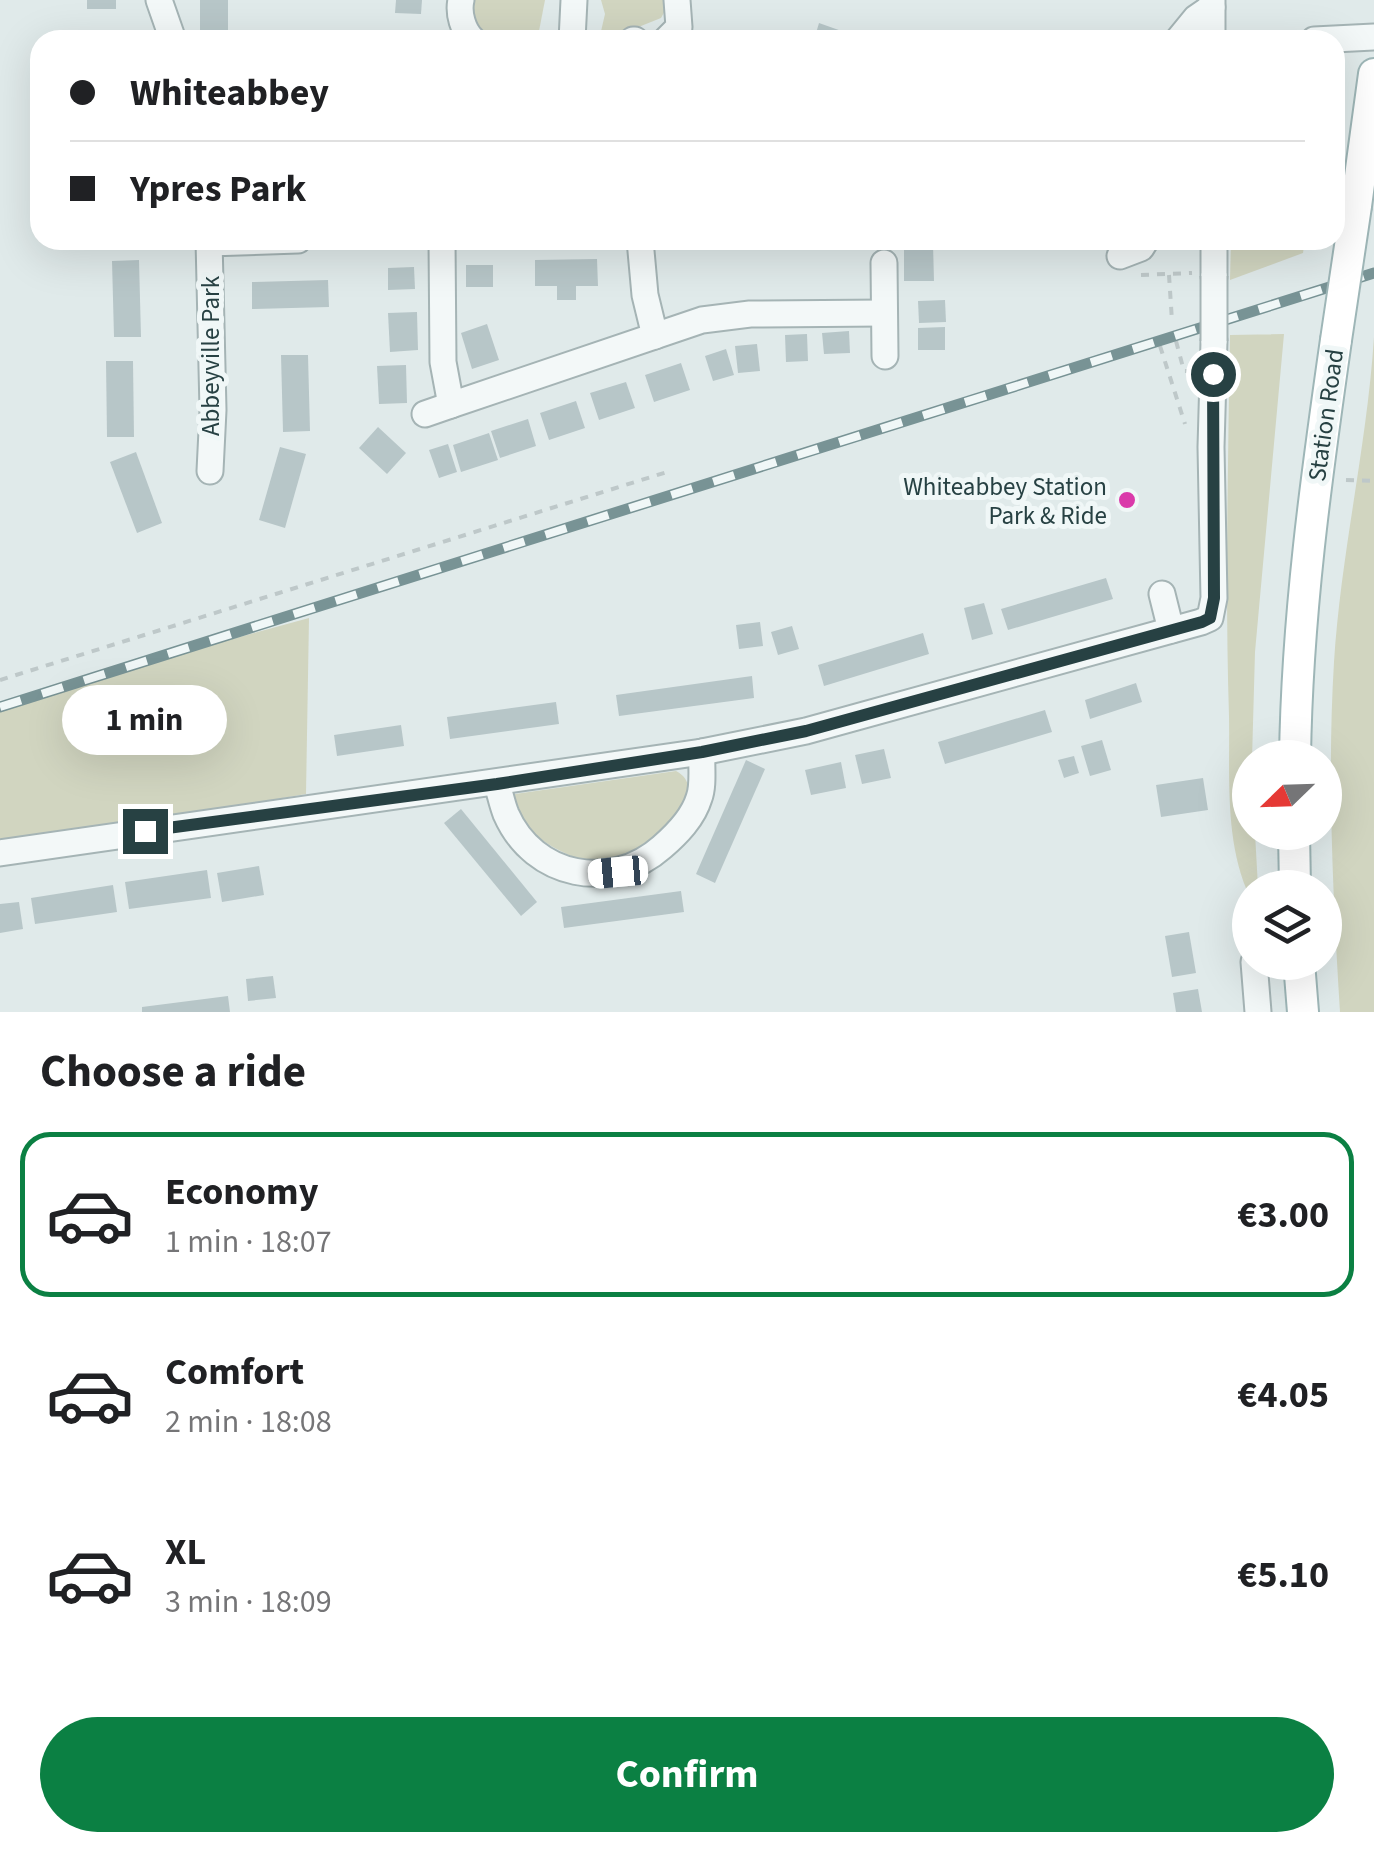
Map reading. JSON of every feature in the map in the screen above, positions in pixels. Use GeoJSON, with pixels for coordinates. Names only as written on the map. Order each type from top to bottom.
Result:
{"type":"FeatureCollection","features":[{"type":"Feature","properties":{"kind":"main road","name":"Station Road"},"geometry":{"type":"LineString","coordinates":[[1294,740],[1296,670],[1310,523],[1374,74]]}},
{"type":"Feature","properties":{"kind":"main road"},"geometry":{"type":"LineString","coordinates":[[1300,980],[1303,1012]]}},
{"type":"Feature","properties":{"kind":"street"},"geometry":{"type":"LineString","coordinates":[[159,0],[170,30]]}},
{"type":"Feature","properties":{"kind":"street"},"geometry":{"type":"LineString","coordinates":[[461,0],[458,10],[466,30]]}},
{"type":"Feature","properties":{"kind":"street"},"geometry":{"type":"LineString","coordinates":[[572,30],[574,0]]}},
{"type":"Feature","properties":{"kind":"street"},"geometry":{"type":"LineString","coordinates":[[676,30],[677,0]]}},
{"type":"Feature","properties":{"kind":"street"},"geometry":{"type":"LineString","coordinates":[[1186,30],[1212,4]]}},
{"type":"Feature","properties":{"kind":"street"},"geometry":{"type":"LineString","coordinates":[[1212,4],[1212,30]]}},
{"type":"Feature","properties":{"kind":"street"},"geometry":{"type":"LineString","coordinates":[[1345,38],[1374,37]]}},
{"type":"Feature","properties":{"kind":"street","name":"Abbeyville Park"},"geometry":{"type":"LineString","coordinates":[[209,250],[210,472]]}},
{"type":"Feature","properties":{"kind":"street"},"geometry":{"type":"LineString","coordinates":[[442,250],[442,362],[451,406]]}},
{"type":"Feature","properties":{"kind":"street"},"geometry":{"type":"LineString","coordinates":[[641,250],[645,295],[655,336]]}},
{"type":"Feature","properties":{"kind":"street"},"geometry":{"type":"LineString","coordinates":[[1120,256],[1136,250]]}},
{"type":"Feature","properties":{"kind":"street"},"geometry":{"type":"LineString","coordinates":[[0,853],[702,752],[806,731],[1210,618],[1214,608],[1214,341],[1208,274],[1212,250]]}},
{"type":"Feature","properties":{"kind":"street"},"geometry":{"type":"LineString","coordinates":[[884,263],[885,356]]}},
{"type":"Feature","properties":{"kind":"street"},"geometry":{"type":"LineString","coordinates":[[425,414],[702,320],[750,314],[884,312]]}},
{"type":"Feature","properties":{"kind":"street"},"geometry":{"type":"LineString","coordinates":[[1162,594],[1171,630]]}},
{"type":"Feature","properties":{"kind":"street"},"geometry":{"type":"LineString","coordinates":[[497,784],[507,816],[527,843],[553,864],[584,875],[618,872],[651,857],[680,831],[700,797],[702,752]]}},
{"type":"Feature","properties":{"kind":"street"},"geometry":{"type":"LineString","coordinates":[[1255,980],[1258,1012]]}},
{"type":"Feature","properties":{"kind":"path"},"geometry":{"type":"LineString","coordinates":[[1169,274],[1172,321]]}},
{"type":"Feature","properties":{"kind":"path"},"geometry":{"type":"LineString","coordinates":[[1139,276],[1208,274]]}},
{"type":"Feature","properties":{"kind":"path"},"geometry":{"type":"LineString","coordinates":[[1176,340],[1182,360]]}},
{"type":"Feature","properties":{"kind":"path"},"geometry":{"type":"LineString","coordinates":[[1160,346],[1190,441],[1211,447]]}},
{"type":"Feature","properties":{"kind":"path"},"geometry":{"type":"LineString","coordinates":[[0,680],[667,472]]}},
{"type":"Feature","properties":{"kind":"green space"},"geometry":{"type":"Polygon","coordinates":[[[471,0],[545,0],[539,30],[480,30],[471,20],[471,0]]]}},
{"type":"Feature","properties":{"kind":"green space"},"geometry":{"type":"Polygon","coordinates":[[[601,0],[666,0],[661,18],[631,30],[601,30],[605,14],[601,0]]]}},
{"type":"Feature","properties":{"kind":"green space"},"geometry":{"type":"Polygon","coordinates":[[[1231,250],[1303,250],[1303,253],[1230,280],[1231,250]]]}},
{"type":"Feature","properties":{"kind":"green space"},"geometry":{"type":"Polygon","coordinates":[[[1284,334],[1255,652],[1253,740],[1232,740],[1232,832],[1227,573],[1230,335],[1284,334]]]}},
{"type":"Feature","properties":{"kind":"green space"},"geometry":{"type":"Polygon","coordinates":[[[1374,337],[1374,1012],[1340,1012],[1342,870],[1333,870],[1332,850],[1342,850],[1342,740],[1332,740],[1332,705],[1342,580],[1374,337]]]}},
{"type":"Feature","properties":{"kind":"green space"},"geometry":{"type":"Polygon","coordinates":[[[309,618],[306,794],[0,847],[0,702],[309,618]]]}},
{"type":"Feature","properties":{"kind":"green space"},"geometry":{"type":"Polygon","coordinates":[[[676,771],[684,777],[689,793],[684,812],[673,829],[657,842],[611,862],[583,860],[555,848],[529,829],[516,807],[515,794],[676,771]]]}},
{"type":"Feature","properties":{"kind":"green space"},"geometry":{"type":"Polygon","coordinates":[[[1235,850],[1256,850],[1257,870],[1240,870],[1235,850]]]}},
{"type":"Feature","properties":{"kind":"building"},"geometry":{"type":"Polygon","coordinates":[[[87,0],[116,0],[116,9],[87,9],[87,0]]]}},
{"type":"Feature","properties":{"kind":"building"},"geometry":{"type":"Polygon","coordinates":[[[200,0],[228,0],[228,30],[200,30],[200,0]]]}},
{"type":"Feature","properties":{"kind":"building"},"geometry":{"type":"Polygon","coordinates":[[[396,0],[422,0],[421,14],[395,13],[396,0]]]}},
{"type":"Feature","properties":{"kind":"building"},"geometry":{"type":"Polygon","coordinates":[[[819,23],[839,30],[817,30],[819,23]]]}},
{"type":"Feature","properties":{"kind":"building"},"geometry":{"type":"Polygon","coordinates":[[[904,250],[933,250],[934,281],[904,281],[904,250]]]}},
{"type":"Feature","properties":{"kind":"building"},"geometry":{"type":"Polygon","coordinates":[[[597,259],[598,286],[576,286],[576,300],[557,300],[557,286],[535,286],[535,260],[597,259]]]}},
{"type":"Feature","properties":{"kind":"building"},"geometry":{"type":"Polygon","coordinates":[[[139,260],[141,337],[114,337],[112,261],[139,260]]]}},
{"type":"Feature","properties":{"kind":"building"},"geometry":{"type":"Polygon","coordinates":[[[466,265],[493,265],[493,287],[466,287],[466,265]]]}},
{"type":"Feature","properties":{"kind":"building"},"geometry":{"type":"Polygon","coordinates":[[[414,267],[415,289],[388,290],[388,268],[414,267]]]}},
{"type":"Feature","properties":{"kind":"building"},"geometry":{"type":"Polygon","coordinates":[[[328,280],[329,307],[252,309],[252,282],[328,280]]]}},
{"type":"Feature","properties":{"kind":"building"},"geometry":{"type":"Polygon","coordinates":[[[945,300],[946,322],[919,323],[918,301],[945,300]]]}},
{"type":"Feature","properties":{"kind":"building"},"geometry":{"type":"Polygon","coordinates":[[[417,312],[418,350],[390,352],[388,313],[417,312]]]}},
{"type":"Feature","properties":{"kind":"building"},"geometry":{"type":"Polygon","coordinates":[[[487,324],[499,360],[472,369],[461,333],[487,324]]]}},
{"type":"Feature","properties":{"kind":"building"},"geometry":{"type":"Polygon","coordinates":[[[945,327],[945,350],[918,350],[918,328],[945,327]]]}},
{"type":"Feature","properties":{"kind":"building"},"geometry":{"type":"Polygon","coordinates":[[[849,331],[850,353],[824,354],[822,333],[849,331]]]}},
{"type":"Feature","properties":{"kind":"building"},"geometry":{"type":"Polygon","coordinates":[[[807,334],[808,361],[786,362],[785,335],[807,334]]]}},
{"type":"Feature","properties":{"kind":"building"},"geometry":{"type":"Polygon","coordinates":[[[757,344],[760,371],[738,373],[735,346],[757,344]]]}},
{"type":"Feature","properties":{"kind":"building"},"geometry":{"type":"Polygon","coordinates":[[[726,349],[734,375],[713,381],[705,356],[726,349]]]}},
{"type":"Feature","properties":{"kind":"building"},"geometry":{"type":"Polygon","coordinates":[[[281,355],[308,355],[310,431],[283,432],[281,355]]]}},
{"type":"Feature","properties":{"kind":"building"},"geometry":{"type":"Polygon","coordinates":[[[106,361],[133,361],[134,437],[107,437],[106,361]]]}},
{"type":"Feature","properties":{"kind":"building"},"geometry":{"type":"Polygon","coordinates":[[[681,363],[690,390],[654,402],[645,375],[681,363]]]}},
{"type":"Feature","properties":{"kind":"building"},"geometry":{"type":"Polygon","coordinates":[[[406,365],[407,403],[379,404],[377,366],[406,365]]]}},
{"type":"Feature","properties":{"kind":"building"},"geometry":{"type":"Polygon","coordinates":[[[626,382],[635,408],[599,420],[590,393],[626,382]]]}},
{"type":"Feature","properties":{"kind":"building"},"geometry":{"type":"Polygon","coordinates":[[[576,401],[585,428],[549,440],[540,413],[576,401]]]}},
{"type":"Feature","properties":{"kind":"building"},"geometry":{"type":"Polygon","coordinates":[[[528,419],[536,446],[500,458],[491,431],[528,419]]]}},
{"type":"Feature","properties":{"kind":"building"},"geometry":{"type":"Polygon","coordinates":[[[378,427],[406,453],[387,474],[359,448],[378,427]]]}},
{"type":"Feature","properties":{"kind":"building"},"geometry":{"type":"Polygon","coordinates":[[[489,433],[498,460],[461,472],[453,445],[489,433]]]}},
{"type":"Feature","properties":{"kind":"building"},"geometry":{"type":"Polygon","coordinates":[[[448,444],[457,472],[439,478],[429,450],[448,444]]]}},
{"type":"Feature","properties":{"kind":"building"},"geometry":{"type":"Polygon","coordinates":[[[280,447],[306,454],[285,528],[259,520],[280,447]]]}},
{"type":"Feature","properties":{"kind":"building"},"geometry":{"type":"Polygon","coordinates":[[[136,452],[162,523],[137,533],[110,462],[136,452]]]}},
{"type":"Feature","properties":{"kind":"building"},"geometry":{"type":"Polygon","coordinates":[[[1106,578],[1113,599],[1008,630],[1001,609],[1106,578]]]}},
{"type":"Feature","properties":{"kind":"building"},"geometry":{"type":"Polygon","coordinates":[[[984,603],[993,634],[972,640],[964,608],[984,603]]]}},
{"type":"Feature","properties":{"kind":"building"},"geometry":{"type":"Polygon","coordinates":[[[760,622],[763,646],[739,649],[736,625],[760,622]]]}},
{"type":"Feature","properties":{"kind":"building"},"geometry":{"type":"Polygon","coordinates":[[[792,626],[799,649],[778,655],[771,632],[792,626]]]}},
{"type":"Feature","properties":{"kind":"building"},"geometry":{"type":"Polygon","coordinates":[[[923,633],[929,654],[824,686],[818,665],[923,633]]]}},
{"type":"Feature","properties":{"kind":"building"},"geometry":{"type":"Polygon","coordinates":[[[752,676],[754,698],[619,716],[616,695],[752,676]]]}},
{"type":"Feature","properties":{"kind":"building"},"geometry":{"type":"Polygon","coordinates":[[[1136,683],[1142,702],[1090,719],[1085,700],[1136,683]]]}},
{"type":"Feature","properties":{"kind":"building"},"geometry":{"type":"Polygon","coordinates":[[[556,702],[559,724],[450,739],[447,717],[556,702]]]}},
{"type":"Feature","properties":{"kind":"building"},"geometry":{"type":"Polygon","coordinates":[[[1045,710],[1052,732],[945,764],[938,742],[1045,710]]]}},
{"type":"Feature","properties":{"kind":"building"},"geometry":{"type":"Polygon","coordinates":[[[401,725],[404,746],[337,756],[334,735],[401,725]]]}},
{"type":"Feature","properties":{"kind":"building"},"geometry":{"type":"Polygon","coordinates":[[[1102,740],[1111,770],[1090,776],[1081,746],[1102,740]]]}},
{"type":"Feature","properties":{"kind":"building"},"geometry":{"type":"Polygon","coordinates":[[[884,749],[891,778],[862,784],[855,755],[884,749]]]}},
{"type":"Feature","properties":{"kind":"building"},"geometry":{"type":"Polygon","coordinates":[[[1074,756],[1079,773],[1064,778],[1058,760],[1074,756]]]}},
{"type":"Feature","properties":{"kind":"building"},"geometry":{"type":"Polygon","coordinates":[[[746,760],[765,769],[715,883],[696,874],[746,760]]]}},
{"type":"Feature","properties":{"kind":"building"},"geometry":{"type":"Polygon","coordinates":[[[841,762],[846,788],[811,795],[805,770],[841,762]]]}},
{"type":"Feature","properties":{"kind":"building"},"geometry":{"type":"Polygon","coordinates":[[[1203,778],[1208,810],[1161,817],[1156,785],[1203,778]]]}},
{"type":"Feature","properties":{"kind":"building"},"geometry":{"type":"Polygon","coordinates":[[[461,809],[537,902],[521,916],[444,823],[461,809]]]}},
{"type":"Feature","properties":{"kind":"building"},"geometry":{"type":"Polygon","coordinates":[[[259,866],[264,895],[222,902],[217,873],[259,866]]]}},
{"type":"Feature","properties":{"kind":"building"},"geometry":{"type":"Polygon","coordinates":[[[207,870],[211,898],[129,909],[125,882],[207,870]]]}},
{"type":"Feature","properties":{"kind":"building"},"geometry":{"type":"Polygon","coordinates":[[[113,885],[117,912],[35,924],[31,898],[113,885]]]}},
{"type":"Feature","properties":{"kind":"building"},"geometry":{"type":"Polygon","coordinates":[[[681,891],[684,912],[564,928],[561,907],[681,891]]]}},
{"type":"Feature","properties":{"kind":"building"},"geometry":{"type":"Polygon","coordinates":[[[19,902],[23,929],[0,933],[0,904],[19,902]]]}},
{"type":"Feature","properties":{"kind":"building"},"geometry":{"type":"Polygon","coordinates":[[[1189,932],[1196,973],[1172,977],[1165,936],[1189,932]]]}},
{"type":"Feature","properties":{"kind":"building"},"geometry":{"type":"Polygon","coordinates":[[[273,976],[276,998],[248,1001],[246,979],[273,976]]]}},
{"type":"Feature","properties":{"kind":"building"},"geometry":{"type":"Polygon","coordinates":[[[1198,989],[1202,1012],[1176,1012],[1173,993],[1198,989]]]}},
{"type":"Feature","properties":{"kind":"building"},"geometry":{"type":"Polygon","coordinates":[[[228,996],[230,1012],[142,1012],[142,1007],[228,996]]]}},
{"type":"Feature","properties":{"kind":"railway"},"geometry":{"type":"LineString","coordinates":[[0,707],[1374,273]]}},
{"type":"Feature","properties":{"kind":"place","name":"Whiteabbey Station Park & Ride"},"geometry":{"type":"Point","coordinates":[1127,500]}},
{"type":"Feature","properties":{"kind":"route"},"geometry":{"type":"LineString","coordinates":[[145,831],[702,752],[806,731],[1202,622],[1210,618],[1214,608],[1213,374]]}}]}
